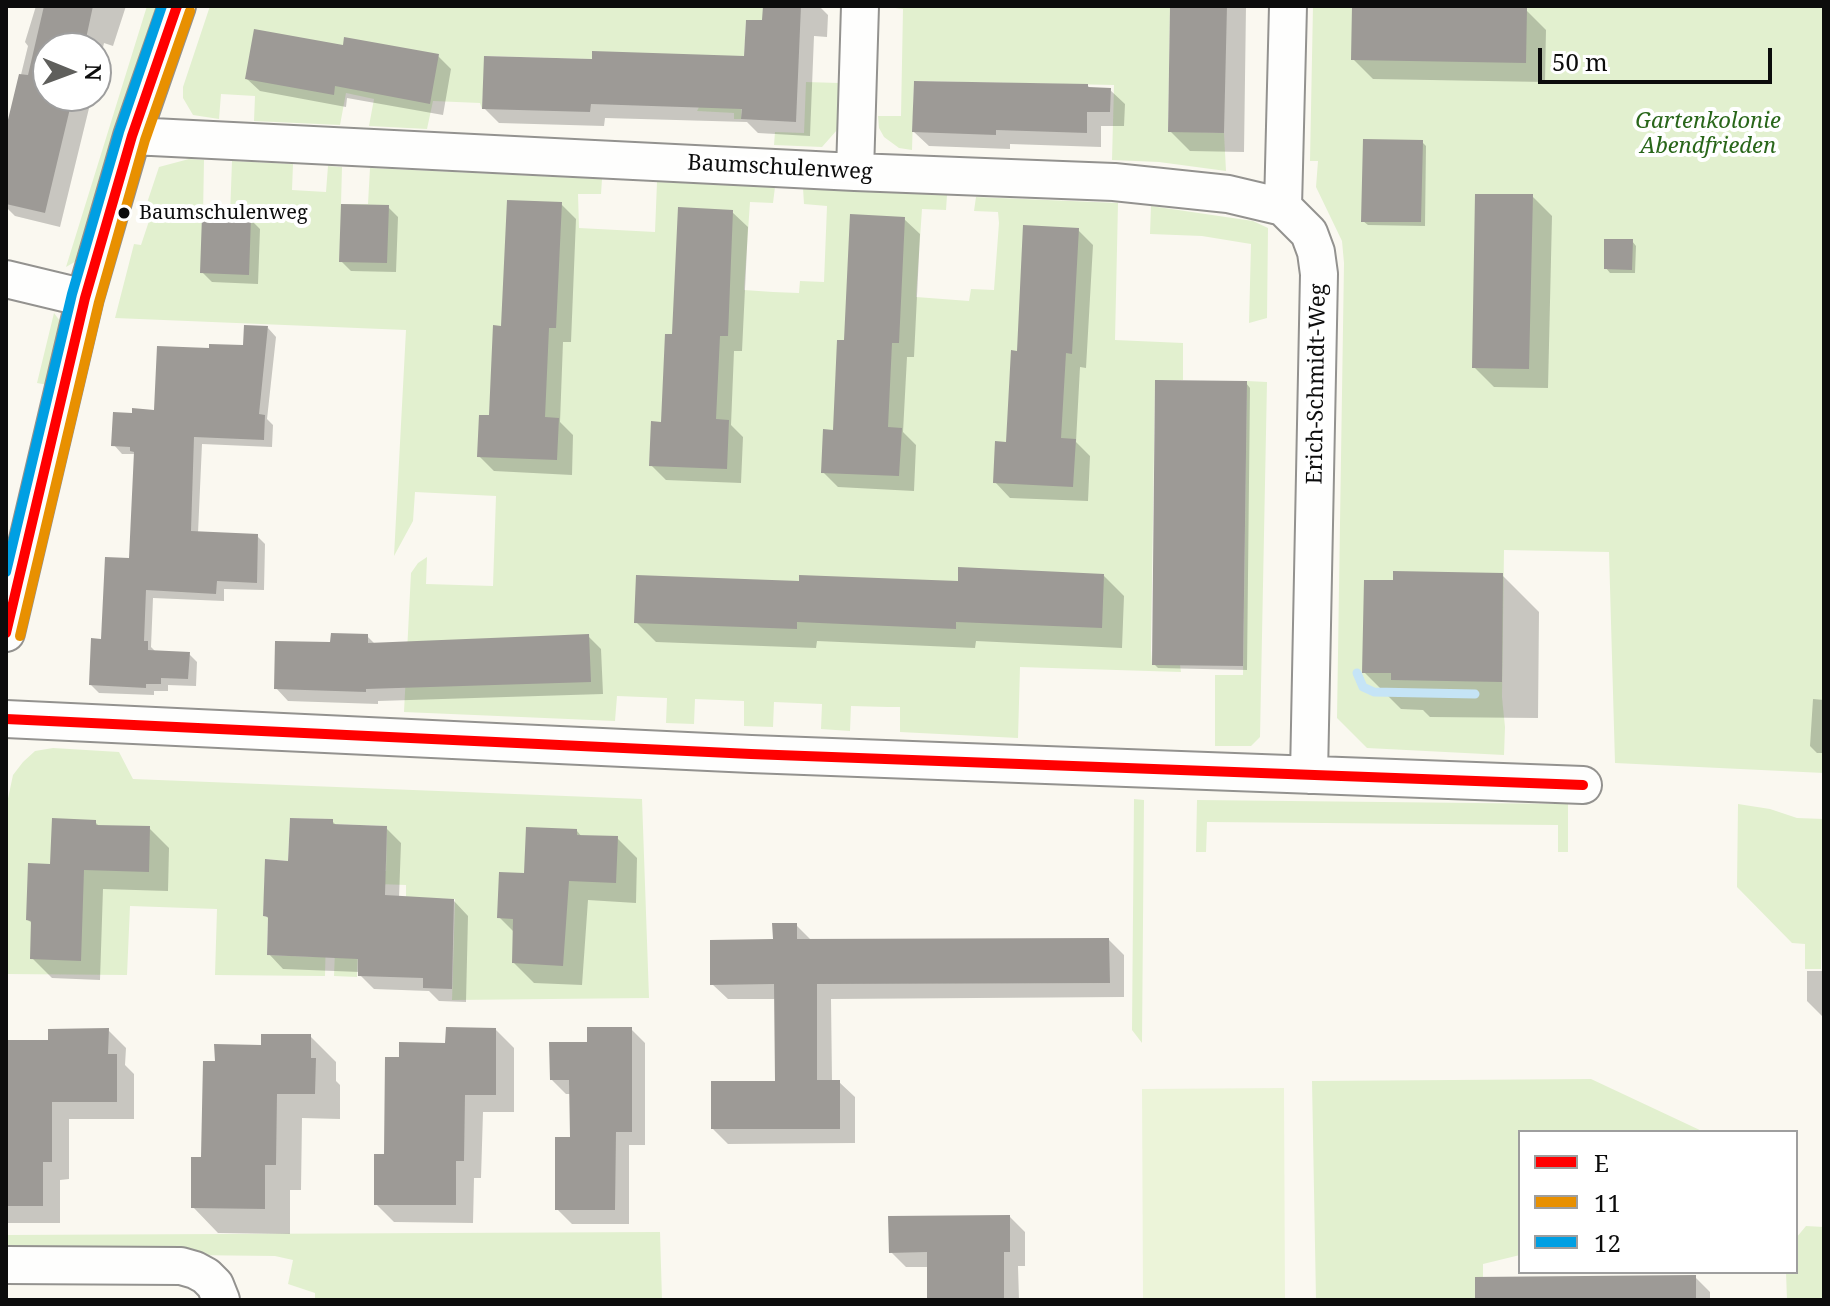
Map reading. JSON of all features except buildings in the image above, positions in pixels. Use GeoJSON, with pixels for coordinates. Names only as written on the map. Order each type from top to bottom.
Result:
{"type":"FeatureCollection","features":[{"type":"Feature","properties":{"kind":"street"},"geometry":{"type":"LineString","coordinates":[[6,633],[85,298],[132,136],[177,6]]}},
{"type":"Feature","properties":{"kind":"street"},"geometry":{"type":"LineString","coordinates":[[855,172],[860,6]]}},
{"type":"Feature","properties":{"kind":"street"},"geometry":{"type":"LineString","coordinates":[[1283,207],[1288,6]]}},
{"type":"Feature","properties":{"kind":"street","name":"Baumschulenweg"},"geometry":{"type":"LineString","coordinates":[[132,136],[1114,182],[1228,194],[1283,207]]}},
{"type":"Feature","properties":{"kind":"street","name":"Erich-Schmidt-Weg"},"geometry":{"type":"LineString","coordinates":[[1283,207],[1309,233],[1319,274],[1309,775]]}},
{"type":"Feature","properties":{"kind":"street"},"geometry":{"type":"LineString","coordinates":[[6,279],[85,298]]}},
{"type":"Feature","properties":{"kind":"street"},"geometry":{"type":"LineString","coordinates":[[6,719],[751,754],[1583,785]]}},
{"type":"Feature","properties":{"kind":"street"},"geometry":{"type":"LineString","coordinates":[[6,1265],[181,1266],[206,1276],[215,1285],[221,1300]]}},
{"type":"Feature","properties":{"kind":"green space"},"geometry":{"type":"Polygon","coordinates":[[[147,6],[158,8],[78,260],[66,267],[147,6]]]}},
{"type":"Feature","properties":{"kind":"green space"},"geometry":{"type":"Polygon","coordinates":[[[210,6],[784,6],[783,21],[746,20],[741,119],[734,119],[734,113],[697,111],[699,107],[593,51],[592,59],[485,56],[482,109],[480,103],[433,101],[427,129],[369,126],[374,99],[346,93],[340,125],[254,121],[255,96],[221,94],[219,119],[193,115],[183,98],[183,87],[210,6]]]}},
{"type":"Feature","properties":{"kind":"green space"},"geometry":{"type":"Polygon","coordinates":[[[880,6],[1170,6],[1168,131],[1224,133],[1226,171],[1159,162],[1112,160],[1114,85],[914,81],[912,150],[899,148],[884,137],[878,116],[901,116],[903,9],[880,6]]]}},
{"type":"Feature","properties":{"kind":"green space","name":"Gartenkolonie Abendfrieden"},"geometry":{"type":"Polygon","coordinates":[[[1313,6],[1824,6],[1824,773],[1615,763],[1609,552],[1504,550],[1504,755],[1367,748],[1337,718],[1344,263],[1342,241],[1316,187],[1318,161],[1310,161],[1313,6]]]}},
{"type":"Feature","properties":{"kind":"green space"},"geometry":{"type":"Polygon","coordinates":[[[806,82],[839,83],[837,130],[822,147],[774,145],[775,132],[804,133],[806,82]]]}},
{"type":"Feature","properties":{"kind":"green space"},"geometry":{"type":"Polygon","coordinates":[[[189,159],[204,160],[203,216],[230,216],[232,161],[293,164],[292,190],[326,192],[328,166],[342,167],[341,204],[368,204],[370,168],[602,179],[601,194],[578,194],[579,228],[655,232],[657,182],[775,187],[773,203],[750,202],[744,290],[773,292],[799,293],[800,281],[824,282],[827,206],[804,204],[803,188],[947,195],[946,210],[922,209],[916,297],[969,301],[971,289],[994,290],[999,223],[998,212],[974,211],[976,197],[1118,203],[1115,340],[1183,343],[1183,380],[1155,381],[1151,650],[1152,665],[1180,665],[1181,672],[1020,667],[1018,738],[900,732],[900,707],[851,706],[850,731],[821,729],[822,704],[774,702],[773,727],[744,726],[744,701],[695,699],[694,724],[666,723],[667,698],[617,696],[615,721],[404,712],[411,573],[427,557],[426,584],[493,586],[496,496],[415,492],[413,521],[394,556],[406,330],[115,318],[134,244],[141,245],[149,221],[142,218],[159,167],[189,159]]]}},
{"type":"Feature","properties":{"kind":"green space"},"geometry":{"type":"Polygon","coordinates":[[[1151,206],[1253,221],[1268,228],[1267,318],[1249,323],[1251,244],[1202,236],[1150,234],[1151,206]]]}},
{"type":"Feature","properties":{"kind":"green space"},"geometry":{"type":"Polygon","coordinates":[[[54,313],[60,321],[60,334],[48,385],[37,383],[54,313]]]}},
{"type":"Feature","properties":{"kind":"green space"},"geometry":{"type":"Polygon","coordinates":[[[1247,381],[1267,382],[1260,737],[1251,746],[1215,746],[1215,675],[1243,675],[1247,381]]]}},
{"type":"Feature","properties":{"kind":"green space"},"geometry":{"type":"Polygon","coordinates":[[[53,748],[119,752],[133,779],[642,799],[649,998],[452,1000],[455,899],[406,898],[406,885],[348,883],[348,870],[386,871],[387,826],[333,824],[333,819],[290,818],[288,861],[266,859],[263,916],[268,917],[267,955],[315,957],[326,936],[325,976],[215,975],[217,909],[130,906],[127,975],[6,974],[6,808],[13,775],[23,762],[35,751],[53,748]]]}},
{"type":"Feature","properties":{"kind":"green space"},"geometry":{"type":"Polygon","coordinates":[[[1134,799],[1144,800],[1142,1043],[1132,1030],[1134,799]]]}},
{"type":"Feature","properties":{"kind":"green space"},"geometry":{"type":"Polygon","coordinates":[[[1197,800],[1568,804],[1568,852],[1558,852],[1558,825],[1207,822],[1206,852],[1196,852],[1197,800]]]}},
{"type":"Feature","properties":{"kind":"green space"},"geometry":{"type":"Polygon","coordinates":[[[1738,804],[1770,809],[1797,818],[1824,819],[1821,969],[1805,969],[1805,944],[1792,943],[1737,887],[1738,804]]]}},
{"type":"Feature","properties":{"kind":"green space"},"geometry":{"type":"Polygon","coordinates":[[[337,895],[360,896],[357,977],[334,976],[337,895]]]}},
{"type":"Feature","properties":{"kind":"green space"},"geometry":{"type":"Polygon","coordinates":[[[1591,1079],[1700,1130],[1518,1130],[1518,1255],[1483,1264],[1483,1300],[1316,1300],[1312,1081],[1591,1079]]]}},
{"type":"Feature","properties":{"kind":"green space"},"geometry":{"type":"Polygon","coordinates":[[[1284,1088],[1285,1300],[1143,1300],[1142,1089],[1284,1088]]]}},
{"type":"Feature","properties":{"kind":"green space"},"geometry":{"type":"Polygon","coordinates":[[[1806,1226],[1824,1227],[1824,1300],[1787,1300],[1786,1274],[1798,1274],[1798,1236],[1806,1226]]]}},
{"type":"Feature","properties":{"kind":"green space"},"geometry":{"type":"Polygon","coordinates":[[[660,1232],[662,1300],[315,1299],[315,1293],[288,1284],[293,1260],[275,1256],[6,1253],[6,1235],[660,1232]]]}},
{"type":"Feature","properties":{"kind":"waterway"},"geometry":{"type":"LineString","coordinates":[[1357,673],[1363,687],[1374,692],[1475,694]]}},
{"type":"Feature","properties":{"kind":"transit line","name":"12"},"geometry":{"type":"LineString","coordinates":[[6,572],[72,294],[119,132],[162,6]]}},
{"type":"Feature","properties":{"kind":"transit line","name":"E"},"geometry":{"type":"LineString","coordinates":[[6,633],[85,298],[132,136],[177,6]]}},
{"type":"Feature","properties":{"kind":"transit line","name":"11"},"geometry":{"type":"LineString","coordinates":[[20,636],[99,302],[145,140],[190,11]]}},
{"type":"Feature","properties":{"kind":"transit line","name":"E"},"geometry":{"type":"LineString","coordinates":[[6,719],[751,754],[1583,785]]}},
{"type":"Feature","properties":{"kind":"place","name":"Baumschulenweg"},"geometry":{"type":"Point","coordinates":[124,213]}}]}
